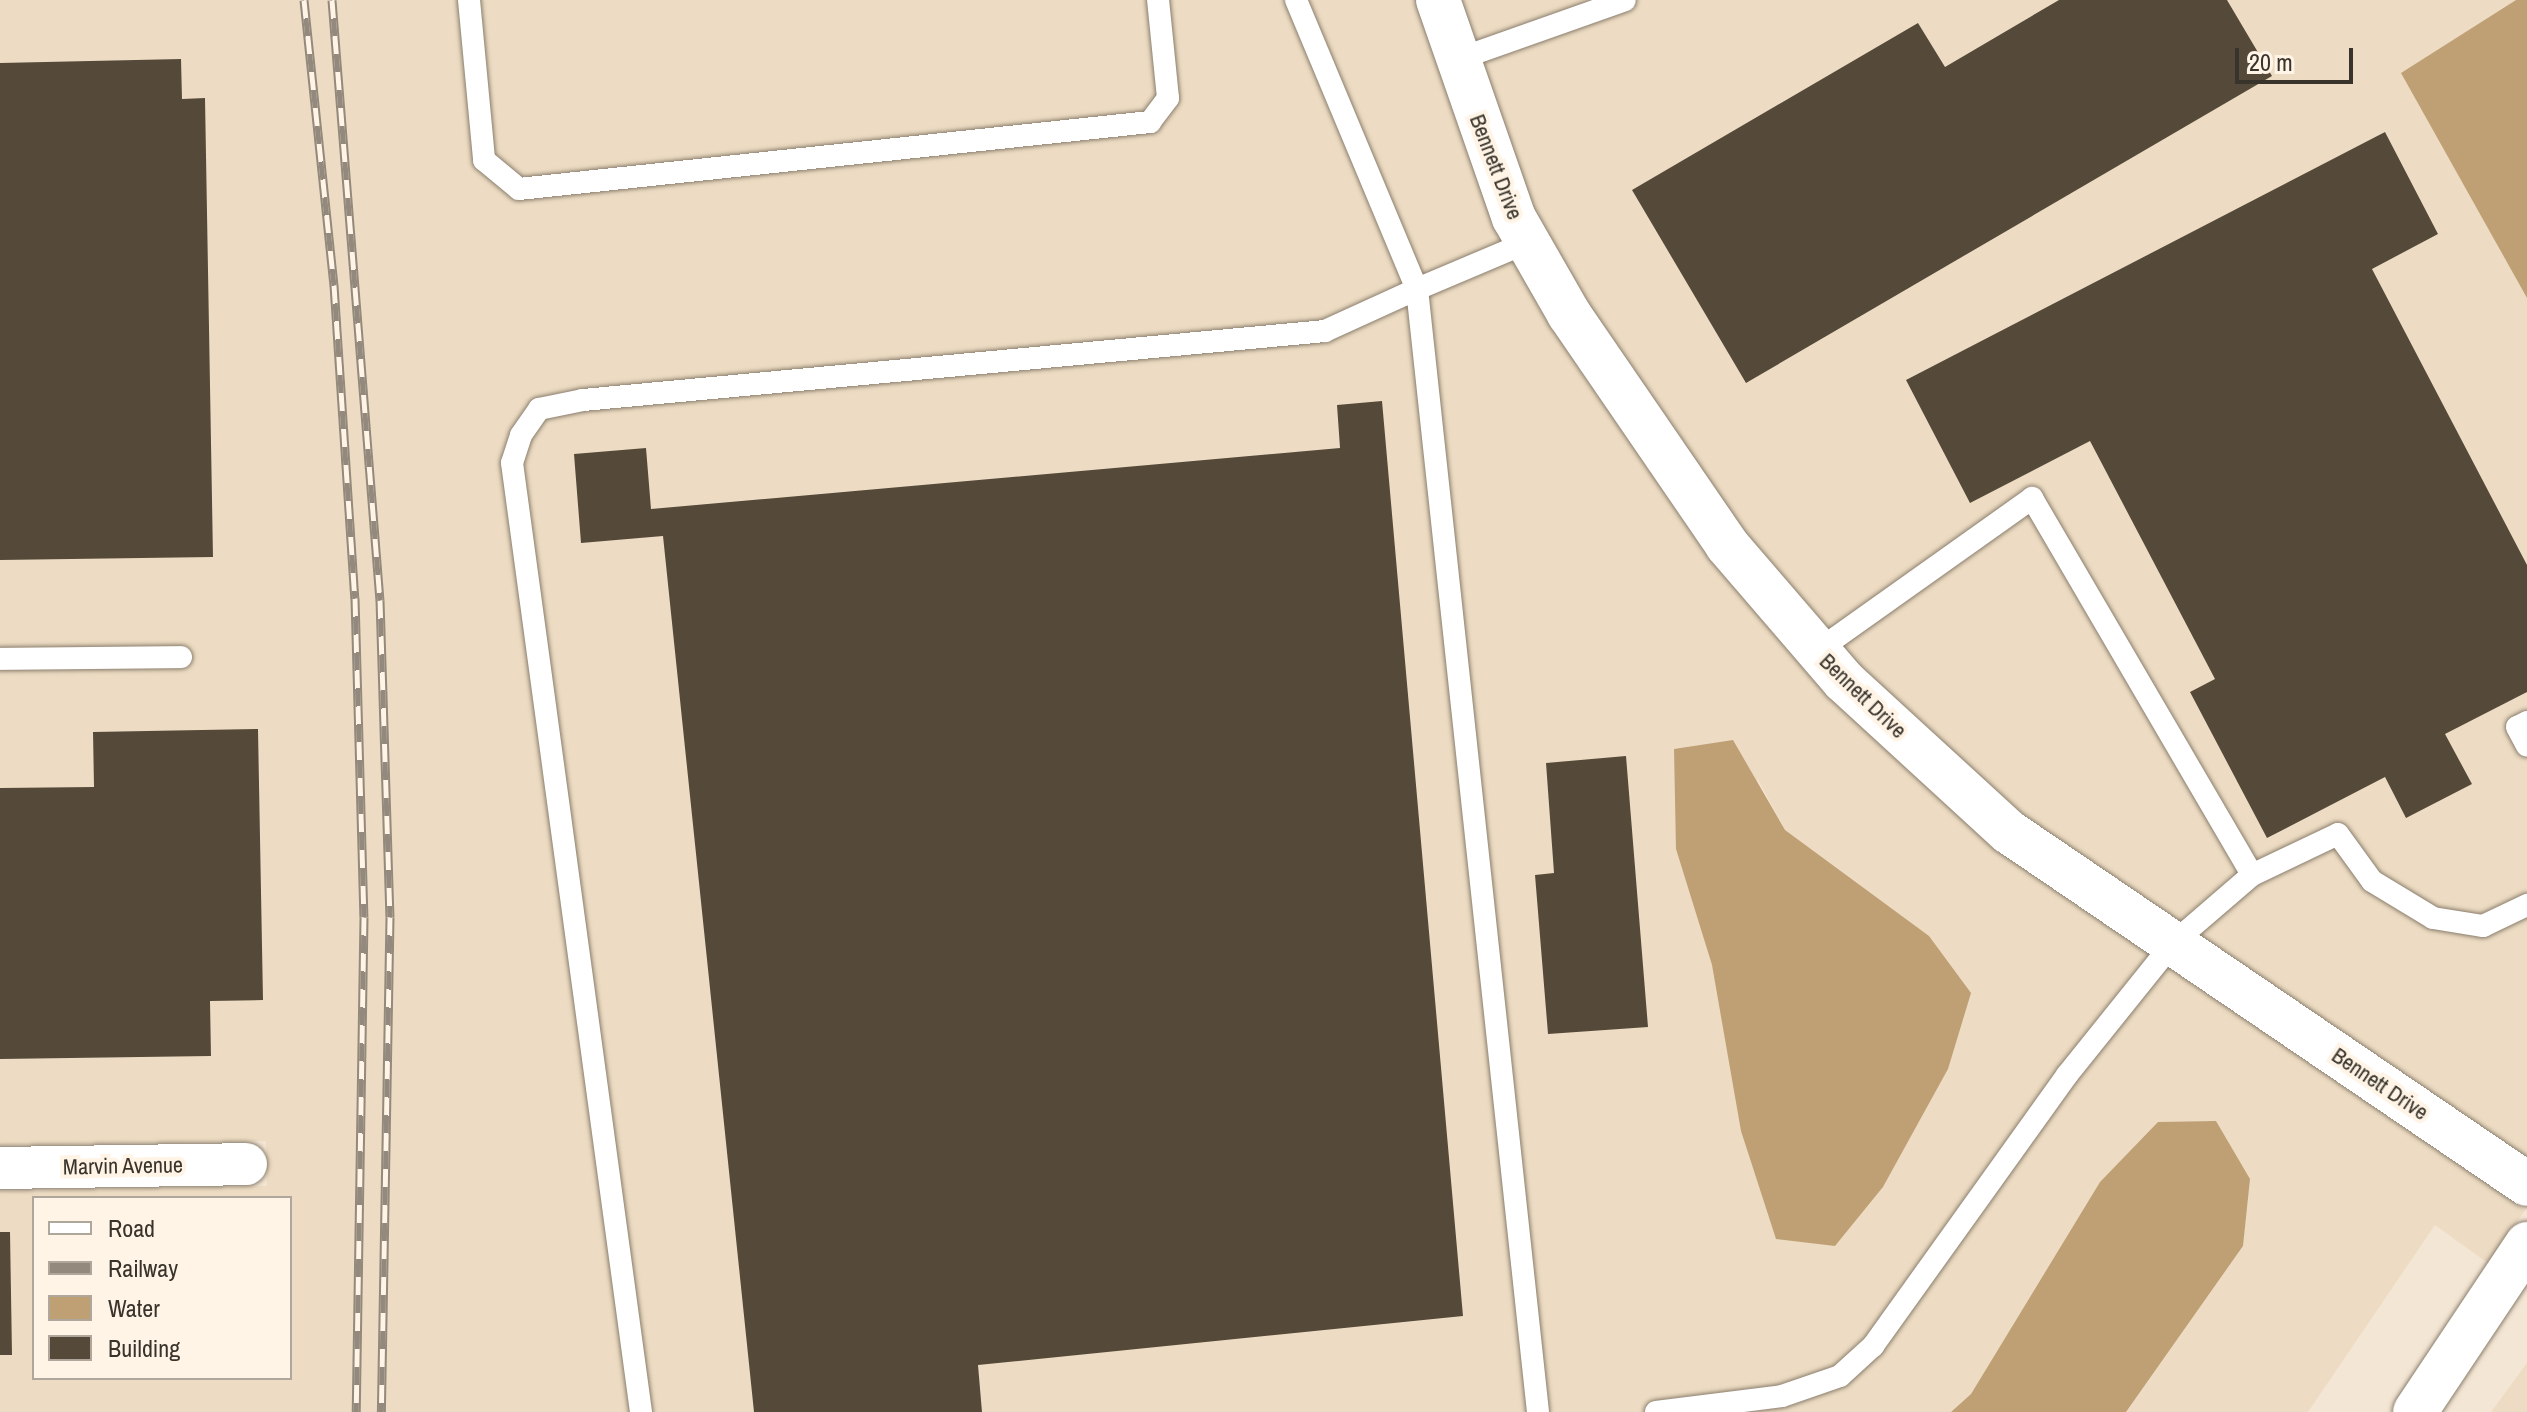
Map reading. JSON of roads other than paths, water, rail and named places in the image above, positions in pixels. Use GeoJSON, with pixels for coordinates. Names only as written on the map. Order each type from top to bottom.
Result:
{"type":"FeatureCollection","features":[{"type":"Feature","properties":{"kind":"street","name":"Bennett Drive"},"geometry":{"type":"LineString","coordinates":[[1438,0],[1456,60],[1528,242],[1569,314],[1727,545],[1817,651],[2009,832],[2527,1184]]}},
{"type":"Feature","properties":{"kind":"street","name":"Marvin Avenue"},"geometry":{"type":"LineString","coordinates":[[0,1168],[246,1164]]}},
{"type":"Feature","properties":{"kind":"street"},"geometry":{"type":"LineString","coordinates":[[2415,1412],[2527,1244]]}},
{"type":"Feature","properties":{"kind":"lane"},"geometry":{"type":"LineString","coordinates":[[469,0],[484,160],[519,189],[1150,122],[1168,98],[1158,0]]}},
{"type":"Feature","properties":{"kind":"lane"},"geometry":{"type":"LineString","coordinates":[[1296,0],[1417,289],[1538,1412]]}},
{"type":"Feature","properties":{"kind":"lane"},"geometry":{"type":"LineString","coordinates":[[1456,60],[1625,0]]}},
{"type":"Feature","properties":{"kind":"lane"},"geometry":{"type":"LineString","coordinates":[[641,1412],[512,463],[527,426],[539,409],[583,400],[1325,331],[1528,242]]}},
{"type":"Feature","properties":{"kind":"lane"},"geometry":{"type":"LineString","coordinates":[[1817,651],[2032,498],[2252,875]]}},
{"type":"Feature","properties":{"kind":"lane"},"geometry":{"type":"LineString","coordinates":[[0,659],[181,657]]}},
{"type":"Feature","properties":{"kind":"lane"},"geometry":{"type":"LineString","coordinates":[[2527,722],[2517,727],[2527,746]]}},
{"type":"Feature","properties":{"kind":"lane"},"geometry":{"type":"LineString","coordinates":[[1656,1412],[1782,1396],[1840,1376],[1873,1346],[2067,1075],[2173,943],[2252,875],[2338,834],[2372,881],[2433,918],[2483,926],[2527,905]]}},
{"type":"Feature","properties":{"kind":"water"},"geometry":{"type":"Polygon","coordinates":[[[2516,0],[2527,0],[2527,298],[2401,73],[2516,0]]]}},
{"type":"Feature","properties":{"kind":"water"},"geometry":{"type":"Polygon","coordinates":[[[1733,740],[1785,830],[1929,936],[1971,993],[1948,1069],[1883,1187],[1835,1246],[1776,1239],[1741,1131],[1712,965],[1676,849],[1674,749],[1733,740]]]}},
{"type":"Feature","properties":{"kind":"water"},"geometry":{"type":"Polygon","coordinates":[[[2216,1121],[2250,1179],[2243,1246],[2126,1412],[1951,1412],[1971,1394],[2100,1182],[2158,1122],[2216,1121]]]}},
{"type":"Feature","properties":{"kind":"railway"},"geometry":{"type":"LineString","coordinates":[[304,0],[334,285],[355,598],[364,917],[356,1412]]}},
{"type":"Feature","properties":{"kind":"railway"},"geometry":{"type":"LineString","coordinates":[[332,0],[380,600],[390,917],[381,1412]]}}]}
